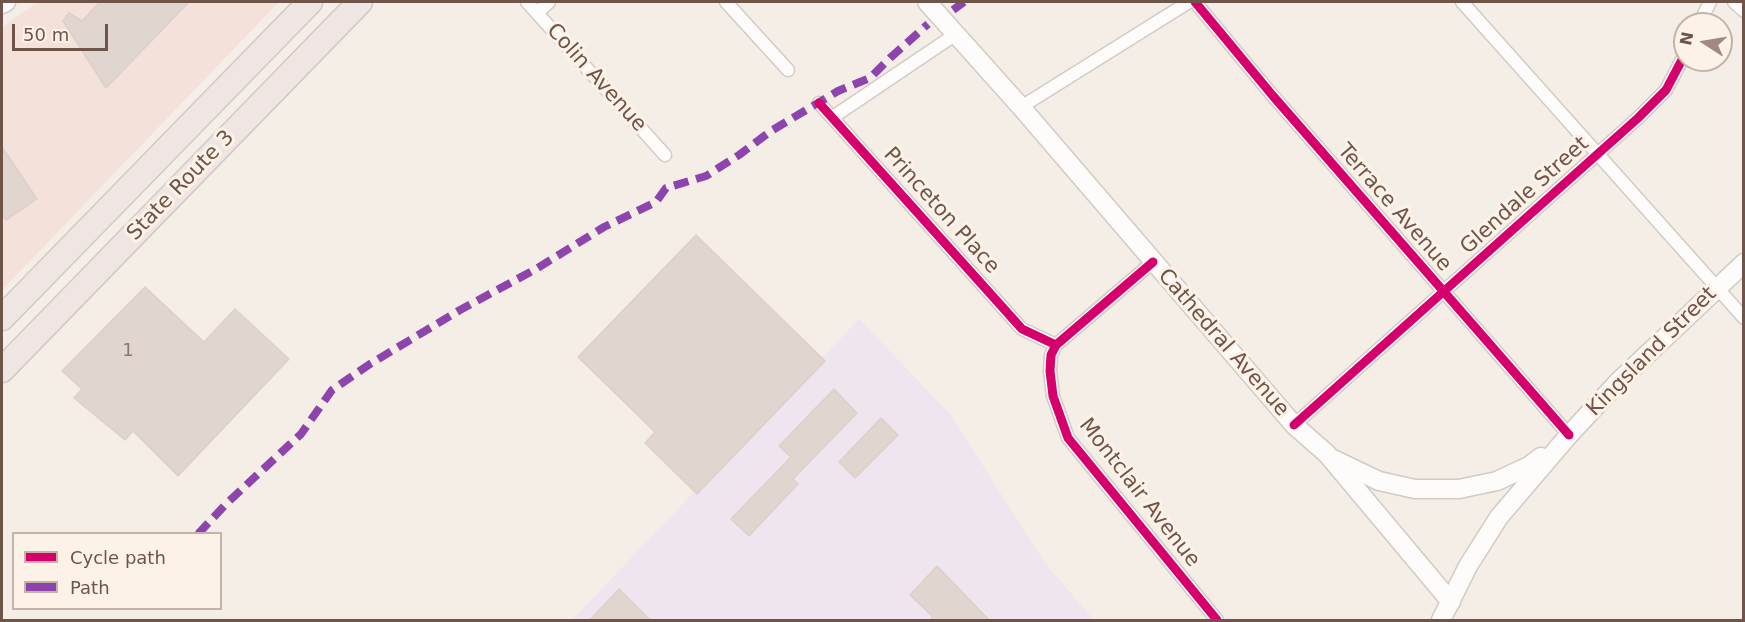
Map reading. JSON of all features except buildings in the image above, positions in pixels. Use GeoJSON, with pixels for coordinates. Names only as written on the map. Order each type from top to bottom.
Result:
{"type":"FeatureCollection","features":[{"type":"Feature","properties":{"kind":"highway","name":"State Route 3"},"geometry":{"type":"LineString","coordinates":[[2,318],[310,2]]}},
{"type":"Feature","properties":{"kind":"highway","name":"State Route 3"},"geometry":{"type":"LineString","coordinates":[[2,370],[360,2]]}},
{"type":"Feature","properties":{"kind":"main road"},"geometry":{"type":"LineString","coordinates":[[2,4],[6,2]]}},
{"type":"Feature","properties":{"kind":"main road","name":"Cathedral Avenue"},"geometry":{"type":"LineString","coordinates":[[927,2],[1021,107],[1294,425],[1327,454],[1450,602]]}},
{"type":"Feature","properties":{"kind":"main road","name":"Kingsland Street"},"geometry":{"type":"LineString","coordinates":[[1441,621],[1468,566],[1499,517],[1619,381],[1743,262]]}},
{"type":"Feature","properties":{"kind":"main road"},"geometry":{"type":"LineString","coordinates":[[1327,454],[1379,481],[1415,489],[1459,489],[1497,481],[1529,466],[1569,435]]}},
{"type":"Feature","properties":{"kind":"street","name":"Colin Avenue"},"geometry":{"type":"LineString","coordinates":[[527,2],[665,155]]}},
{"type":"Feature","properties":{"kind":"street"},"geometry":{"type":"LineString","coordinates":[[537,13],[549,2]]}},
{"type":"Feature","properties":{"kind":"street"},"geometry":{"type":"LineString","coordinates":[[726,2],[788,70]]}},
{"type":"Feature","properties":{"kind":"street"},"geometry":{"type":"LineString","coordinates":[[1021,107],[1189,2]]}},
{"type":"Feature","properties":{"kind":"street","name":"Terrace Avenue"},"geometry":{"type":"LineString","coordinates":[[1195,2],[1273,96],[1569,435]]}},
{"type":"Feature","properties":{"kind":"street"},"geometry":{"type":"LineString","coordinates":[[1462,2],[1718,287],[1743,318]]}},
{"type":"Feature","properties":{"kind":"street"},"geometry":{"type":"LineString","coordinates":[[1734,2],[1743,11]]}},
{"type":"Feature","properties":{"kind":"street"},"geometry":{"type":"LineString","coordinates":[[833,117],[956,34]]}},
{"type":"Feature","properties":{"kind":"street","name":"Glendale Street"},"geometry":{"type":"LineString","coordinates":[[1294,425],[1638,118],[1666,90],[1676,72]]}},
{"type":"Feature","properties":{"kind":"street","name":"Princeton Place"},"geometry":{"type":"LineString","coordinates":[[819,103],[1022,329],[1056,345]]}},
{"type":"Feature","properties":{"kind":"street"},"geometry":{"type":"LineString","coordinates":[[1056,345],[1153,262]]}},
{"type":"Feature","properties":{"kind":"street","name":"Montclair Avenue"},"geometry":{"type":"LineString","coordinates":[[1056,345],[1051,356],[1050,371],[1053,396],[1068,438],[1217,621]]}},
{"type":"Feature","properties":{"kind":"shaded area"},"geometry":{"type":"Polygon","coordinates":[[[38,2],[279,2],[2,290],[2,27],[38,2]]]}},
{"type":"Feature","properties":{"kind":"shaded area"},"geometry":{"type":"Polygon","coordinates":[[[859,319],[950,414],[1045,563],[1094,620],[572,620],[859,319]]]}},
{"type":"Feature","properties":{"kind":"marked path"},"geometry":{"type":"LineString","coordinates":[[953,10],[964,2]]}},
{"type":"Feature","properties":{"kind":"marked path"},"geometry":{"type":"LineString","coordinates":[[200,532],[226,504],[301,434],[332,390],[370,364],[460,310],[536,269],[604,227],[656,202],[666,188],[706,176],[771,131],[838,91],[870,78],[928,24]]}},
{"type":"Feature","properties":{"kind":"cycle path"},"geometry":{"type":"LineString","coordinates":[[1195,2],[1273,96],[1569,435]]}},
{"type":"Feature","properties":{"kind":"cycle path"},"geometry":{"type":"LineString","coordinates":[[1294,425],[1638,118],[1666,90],[1676,72]]}},
{"type":"Feature","properties":{"kind":"cycle path"},"geometry":{"type":"LineString","coordinates":[[819,103],[1022,329],[1056,345]]}},
{"type":"Feature","properties":{"kind":"cycle path"},"geometry":{"type":"LineString","coordinates":[[1153,262],[1056,345],[1051,355],[1050,371],[1053,396],[1068,438],[1217,620]]}}]}
